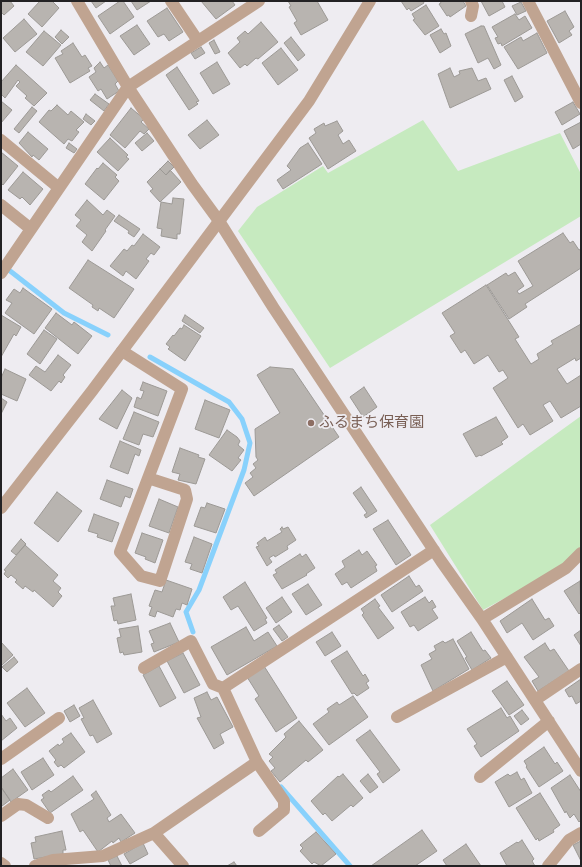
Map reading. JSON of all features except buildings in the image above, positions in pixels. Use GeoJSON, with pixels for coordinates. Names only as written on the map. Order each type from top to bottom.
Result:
{"type":"FeatureCollection","features":[{"type":"Feature","properties":{"kind":"street"},"geometry":{"type":"LineString","coordinates":[[77,1],[128,87],[192,184],[219,221],[273,307],[434,550],[579,764]]}},
{"type":"Feature","properties":{"kind":"street"},"geometry":{"type":"LineString","coordinates":[[171,1],[198,41]]}},
{"type":"Feature","properties":{"kind":"street"},"geometry":{"type":"LineString","coordinates":[[1,273],[128,87],[258,1]]}},
{"type":"Feature","properties":{"kind":"street"},"geometry":{"type":"LineString","coordinates":[[1,508],[122,351],[310,101],[370,1]]}},
{"type":"Feature","properties":{"kind":"street"},"geometry":{"type":"LineString","coordinates":[[471,1],[473,6],[471,16]]}},
{"type":"Feature","properties":{"kind":"street"},"geometry":{"type":"LineString","coordinates":[[528,1],[581,103]]}},
{"type":"Feature","properties":{"kind":"street"},"geometry":{"type":"LineString","coordinates":[[1,140],[60,188]]}},
{"type":"Feature","properties":{"kind":"street"},"geometry":{"type":"LineString","coordinates":[[1,205],[31,229]]}},
{"type":"Feature","properties":{"kind":"street"},"geometry":{"type":"LineString","coordinates":[[122,351],[182,389],[148,478],[120,552],[141,576],[160,581],[186,499],[185,490],[148,478]]}},
{"type":"Feature","properties":{"kind":"street"},"geometry":{"type":"LineString","coordinates":[[223,688],[434,550]]}},
{"type":"Feature","properties":{"kind":"street"},"geometry":{"type":"LineString","coordinates":[[482,619],[566,568],[581,553]]}},
{"type":"Feature","properties":{"kind":"street"},"geometry":{"type":"LineString","coordinates":[[144,668],[191,641],[213,684],[223,688],[257,762],[284,801],[284,810],[259,831]]}},
{"type":"Feature","properties":{"kind":"street"},"geometry":{"type":"LineString","coordinates":[[397,717],[507,658]]}},
{"type":"Feature","properties":{"kind":"street"},"geometry":{"type":"LineString","coordinates":[[535,700],[581,669]]}},
{"type":"Feature","properties":{"kind":"street"},"geometry":{"type":"LineString","coordinates":[[1,758],[59,718]]}},
{"type":"Feature","properties":{"kind":"street"},"geometry":{"type":"LineString","coordinates":[[480,777],[549,721]]}},
{"type":"Feature","properties":{"kind":"street"},"geometry":{"type":"LineString","coordinates":[[35,866],[53,860],[103,856],[154,833],[257,762]]}},
{"type":"Feature","properties":{"kind":"street"},"geometry":{"type":"LineString","coordinates":[[1,816],[18,804],[26,805],[48,818]]}},
{"type":"Feature","properties":{"kind":"street"},"geometry":{"type":"LineString","coordinates":[[154,833],[183,866]]}},
{"type":"Feature","properties":{"kind":"street"},"geometry":{"type":"LineString","coordinates":[[548,866],[569,840],[581,833]]}},
{"type":"Feature","properties":{"kind":"street"},"geometry":{"type":"LineString","coordinates":[[1,863],[5,866]]}},
{"type":"Feature","properties":{"kind":"green space"},"geometry":{"type":"Polygon","coordinates":[[[423,120],[458,171],[560,133],[581,174],[581,216],[330,368],[238,231],[257,207],[323,166],[328,173],[423,120]]]}},
{"type":"Feature","properties":{"kind":"green space"},"geometry":{"type":"Polygon","coordinates":[[[581,416],[581,549],[564,566],[483,610],[430,525],[581,416]]]}},
{"type":"Feature","properties":{"kind":"waterway"},"geometry":{"type":"LineString","coordinates":[[5,267],[64,313],[108,335]]}},
{"type":"Feature","properties":{"kind":"waterway"},"geometry":{"type":"LineString","coordinates":[[150,357],[229,402],[242,419],[250,443],[244,470],[199,590],[186,612],[193,632]]}},
{"type":"Feature","properties":{"kind":"waterway"},"geometry":{"type":"LineString","coordinates":[[281,787],[350,866]]}},
{"type":"Feature","properties":{"kind":"place","name":"ふるまち保育園"},"geometry":{"type":"Point","coordinates":[311,423]}}]}
